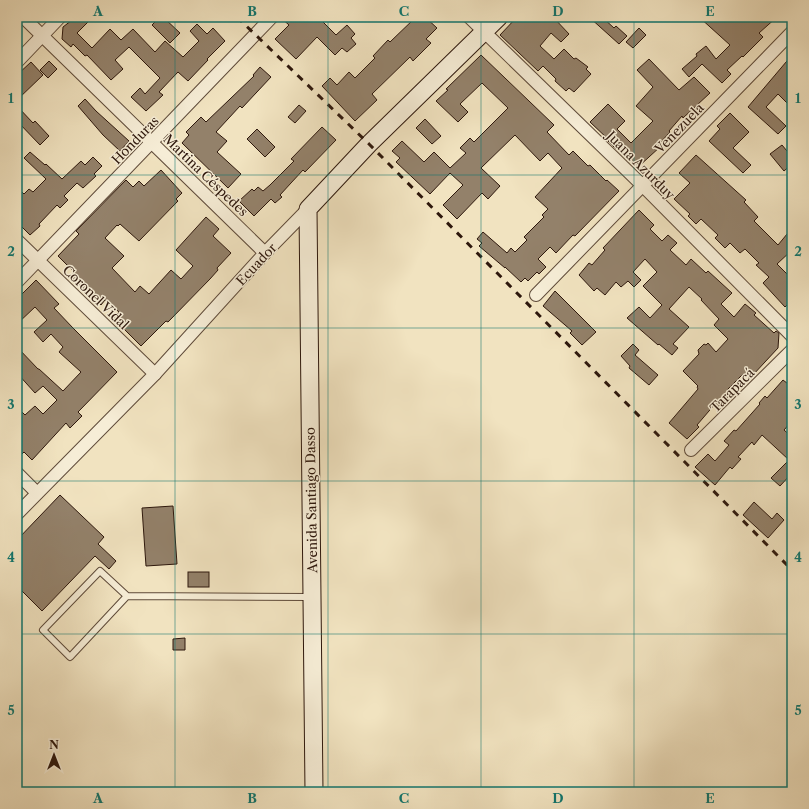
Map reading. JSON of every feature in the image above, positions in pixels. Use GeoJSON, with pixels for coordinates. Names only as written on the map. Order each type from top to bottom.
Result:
{"type":"FeatureCollection","features":[{"type":"Feature","properties":{"kind":"main road","name":"Ecuador"},"geometry":{"type":"LineString","coordinates":[[308,209],[369,144],[499,17]]}},
{"type":"Feature","properties":{"kind":"main road","name":"Avenida Santiago Dasso"},"geometry":{"type":"LineString","coordinates":[[308,209],[314,792]]}},
{"type":"Feature","properties":{"kind":"street","name":"Martina Céspedes"},"geometry":{"type":"LineString","coordinates":[[23,17],[265,253]]}},
{"type":"Feature","properties":{"kind":"street"},"geometry":{"type":"LineString","coordinates":[[17,62],[60,17]]}},
{"type":"Feature","properties":{"kind":"street","name":"Honduras"},"geometry":{"type":"LineString","coordinates":[[17,282],[272,17]]}},
{"type":"Feature","properties":{"kind":"street","name":"Juana Azurduy"},"geometry":{"type":"LineString","coordinates":[[469,17],[642,185],[792,336]]}},
{"type":"Feature","properties":{"kind":"street","name":"Venezuela"},"geometry":{"type":"LineString","coordinates":[[536,295],[792,32]]}},
{"type":"Feature","properties":{"kind":"street","name":"Ecuador"},"geometry":{"type":"LineString","coordinates":[[17,514],[155,374],[265,253],[308,209]]}},
{"type":"Feature","properties":{"kind":"street","name":"Coronel Vidal"},"geometry":{"type":"LineString","coordinates":[[17,240],[155,374]]}},
{"type":"Feature","properties":{"kind":"street","name":"Tarapacá"},"geometry":{"type":"LineString","coordinates":[[692,450],[792,350]]}},
{"type":"Feature","properties":{"kind":"street"},"geometry":{"type":"LineString","coordinates":[[17,473],[37,493]]}},
{"type":"Feature","properties":{"kind":"lane"},"geometry":{"type":"LineString","coordinates":[[127,596],[70,657],[43,630],[100,571],[127,596],[312,597]]}},
{"type":"Feature","properties":{"kind":"building"},"geometry":{"type":"Polygon","coordinates":[[[76,17],[93,17],[77,33],[92,48],[110,29],[121,40],[133,29],[155,52],[165,41],[183,57],[199,41],[190,31],[197,24],[207,34],[213,28],[225,41],[188,81],[178,72],[159,92],[163,95],[146,111],[131,97],[140,88],[145,94],[160,78],[129,47],[115,60],[123,69],[111,80],[87,55],[85,56],[73,44],[71,47],[62,39],[63,27],[76,17]]]}},
{"type":"Feature","properties":{"kind":"building"},"geometry":{"type":"Polygon","coordinates":[[[160,17],[163,17],[180,33],[170,43],[152,25],[160,17]]]}},
{"type":"Feature","properties":{"kind":"building"},"geometry":{"type":"Polygon","coordinates":[[[280,17],[318,17],[336,35],[347,25],[355,34],[351,38],[356,44],[347,52],[342,48],[335,55],[317,37],[296,59],[275,39],[289,25],[280,17]]]}},
{"type":"Feature","properties":{"kind":"building"},"geometry":{"type":"Polygon","coordinates":[[[416,17],[425,17],[437,28],[426,39],[431,43],[413,61],[410,57],[372,94],[377,100],[355,121],[322,86],[330,78],[337,85],[349,72],[355,78],[375,58],[373,56],[388,40],[390,42],[416,17]]]}},
{"type":"Feature","properties":{"kind":"building"},"geometry":{"type":"Polygon","coordinates":[[[517,17],[553,17],[569,34],[561,42],[551,33],[540,46],[554,59],[564,49],[574,59],[576,58],[588,67],[586,69],[591,74],[574,92],[569,88],[566,91],[555,81],[556,79],[543,66],[538,71],[500,35],[517,17]]]}},
{"type":"Feature","properties":{"kind":"building"},"geometry":{"type":"Polygon","coordinates":[[[589,17],[602,17],[614,28],[616,26],[627,36],[619,44],[589,17]]]}},
{"type":"Feature","properties":{"kind":"building"},"geometry":{"type":"Polygon","coordinates":[[[699,17],[777,17],[759,33],[763,37],[743,57],[742,56],[727,70],[731,74],[722,83],[702,64],[689,77],[682,69],[706,46],[716,59],[730,45],[699,17]]]}},
{"type":"Feature","properties":{"kind":"building"},"geometry":{"type":"Polygon","coordinates":[[[639,28],[646,35],[633,48],[626,42],[639,28]]]}},
{"type":"Feature","properties":{"kind":"building"},"geometry":{"type":"Polygon","coordinates":[[[481,55],[554,125],[547,132],[569,155],[573,151],[588,166],[590,165],[606,181],[607,180],[619,191],[575,236],[573,235],[556,253],[550,247],[538,259],[546,267],[539,274],[537,272],[528,281],[525,278],[521,282],[479,246],[482,243],[477,239],[483,232],[507,253],[511,248],[515,252],[527,240],[524,237],[544,217],[542,215],[548,209],[535,197],[562,168],[548,153],[540,161],[515,135],[481,168],[500,186],[488,199],[482,193],[457,219],[443,205],[463,185],[450,173],[430,194],[396,162],[400,158],[392,151],[402,141],[424,162],[434,152],[450,168],[466,153],[460,148],[470,138],[474,142],[508,108],[482,83],[460,104],[468,112],[458,122],[436,101],[448,90],[446,89],[481,55]]]}},
{"type":"Feature","properties":{"kind":"building"},"geometry":{"type":"Polygon","coordinates":[[[792,55],[792,108],[778,94],[766,107],[786,126],[778,134],[748,107],[792,55]]]}},
{"type":"Feature","properties":{"kind":"building"},"geometry":{"type":"Polygon","coordinates":[[[649,59],[679,90],[694,77],[710,93],[683,118],[682,116],[659,144],[661,146],[637,168],[590,122],[608,104],[625,121],[617,129],[631,143],[653,121],[636,106],[653,87],[637,70],[649,59]]]}},
{"type":"Feature","properties":{"kind":"building"},"geometry":{"type":"Polygon","coordinates":[[[49,61],[57,69],[48,78],[40,70],[49,61]]]}},
{"type":"Feature","properties":{"kind":"building"},"geometry":{"type":"Polygon","coordinates":[[[31,62],[43,75],[17,100],[17,75],[31,62]]]}},
{"type":"Feature","properties":{"kind":"building"},"geometry":{"type":"Polygon","coordinates":[[[260,67],[271,77],[242,108],[240,106],[216,132],[227,141],[217,152],[241,174],[228,188],[182,143],[189,135],[186,132],[201,117],[206,122],[254,76],[253,75],[260,67]]]}},
{"type":"Feature","properties":{"kind":"building"},"geometry":{"type":"Polygon","coordinates":[[[85,99],[129,141],[120,151],[103,135],[78,106],[85,99]]]}},
{"type":"Feature","properties":{"kind":"building"},"geometry":{"type":"Polygon","coordinates":[[[299,105],[306,111],[295,123],[288,117],[299,105]]]}},
{"type":"Feature","properties":{"kind":"building"},"geometry":{"type":"Polygon","coordinates":[[[17,106],[33,123],[35,121],[49,136],[40,145],[17,121],[17,106]]]}},
{"type":"Feature","properties":{"kind":"building"},"geometry":{"type":"Polygon","coordinates":[[[730,113],[749,132],[733,148],[751,165],[743,173],[709,141],[720,129],[717,126],[730,113]]]}},
{"type":"Feature","properties":{"kind":"building"},"geometry":{"type":"Polygon","coordinates":[[[425,119],[441,136],[432,144],[416,128],[425,119]]]}},
{"type":"Feature","properties":{"kind":"building"},"geometry":{"type":"Polygon","coordinates":[[[322,127],[336,140],[305,172],[303,170],[280,195],[282,197],[275,203],[271,199],[254,216],[239,201],[252,189],[254,191],[258,187],[263,191],[270,185],[294,161],[291,159],[322,127]]]}},
{"type":"Feature","properties":{"kind":"building"},"geometry":{"type":"Polygon","coordinates":[[[257,129],[275,147],[265,157],[247,139],[257,129]]]}},
{"type":"Feature","properties":{"kind":"building"},"geometry":{"type":"Polygon","coordinates":[[[782,145],[792,157],[792,164],[784,171],[770,154],[782,145]]]}},
{"type":"Feature","properties":{"kind":"building"},"geometry":{"type":"Polygon","coordinates":[[[30,152],[62,179],[81,161],[85,165],[93,157],[102,166],[94,174],[96,176],[83,188],[77,183],[64,196],[68,200],[60,208],[57,205],[39,224],[40,226],[30,235],[17,222],[17,197],[22,192],[24,194],[29,189],[33,192],[46,179],[24,158],[30,152]]]}},
{"type":"Feature","properties":{"kind":"building"},"geometry":{"type":"Polygon","coordinates":[[[696,155],[746,200],[744,202],[758,217],[754,221],[778,245],[792,228],[792,250],[777,264],[792,279],[792,311],[787,305],[785,307],[763,283],[769,277],[756,265],[759,263],[745,249],[740,253],[730,243],[725,248],[715,238],[718,235],[701,219],[696,224],[688,216],[690,214],[674,199],[690,183],[679,173],[696,155]]]}},
{"type":"Feature","properties":{"kind":"building"},"geometry":{"type":"Polygon","coordinates":[[[161,170],[182,193],[176,199],[178,201],[139,241],[120,224],[118,226],[117,225],[105,238],[124,256],[112,268],[135,292],[140,286],[149,294],[171,270],[181,279],[193,266],[176,250],[206,217],[219,229],[213,236],[231,253],[217,268],[218,270],[210,279],[168,322],[166,321],[141,346],[113,318],[119,312],[105,300],[101,305],[70,276],[74,272],[58,256],[79,234],[76,231],[126,180],[133,187],[139,181],[144,186],[161,170]]]}},
{"type":"Feature","properties":{"kind":"building"},"geometry":{"type":"Polygon","coordinates":[[[639,210],[654,225],[650,229],[662,241],[668,235],[677,243],[670,250],[686,265],[691,259],[706,273],[708,271],[732,293],[721,304],[734,317],[745,304],[756,313],[754,315],[774,333],[776,331],[779,333],[778,348],[752,376],[750,373],[746,377],[743,374],[727,390],[731,394],[718,407],[715,404],[697,425],[699,427],[687,439],[669,423],[698,389],[698,386],[683,371],[699,354],[698,350],[704,344],[706,345],[708,343],[716,352],[728,339],[714,325],[719,319],[701,300],[702,299],[689,287],[669,309],[689,327],[673,344],[678,348],[672,355],[627,318],[639,307],[650,318],[662,305],[643,286],[657,272],[645,259],[633,272],[641,280],[634,287],[628,281],[621,287],[616,282],[605,295],[597,288],[594,291],[579,275],[589,263],[592,265],[605,250],[603,248],[639,210]]]}},
{"type":"Feature","properties":{"kind":"building"},"geometry":{"type":"Polygon","coordinates":[[[36,280],[59,304],[54,308],[117,372],[78,412],[82,416],[70,428],[66,423],[32,460],[24,452],[17,459],[17,407],[25,415],[35,406],[43,414],[57,400],[43,386],[35,393],[17,373],[17,368],[21,364],[17,360],[17,347],[38,369],[63,391],[81,372],[59,352],[63,347],[51,334],[43,342],[34,332],[47,320],[35,307],[17,324],[17,299],[36,280]]]}},
{"type":"Feature","properties":{"kind":"building"},"geometry":{"type":"Polygon","coordinates":[[[555,291],[596,332],[582,345],[570,333],[572,331],[543,306],[555,291]]]}},
{"type":"Feature","properties":{"kind":"building"},"geometry":{"type":"Polygon","coordinates":[[[633,344],[639,350],[635,355],[658,375],[649,385],[629,368],[630,366],[621,356],[633,344]]]}},
{"type":"Feature","properties":{"kind":"building"},"geometry":{"type":"Polygon","coordinates":[[[783,380],[792,387],[792,421],[784,430],[792,437],[792,473],[780,486],[771,478],[789,460],[762,435],[754,445],[752,442],[738,457],[741,459],[732,469],[730,467],[715,485],[695,467],[708,454],[715,461],[729,445],[724,441],[734,430],[736,431],[760,404],[759,403],[765,396],[767,398],[783,380]]]}},
{"type":"Feature","properties":{"kind":"building"},"geometry":{"type":"Polygon","coordinates":[[[60,495],[104,537],[98,544],[116,561],[109,569],[95,556],[42,611],[17,586],[17,540],[60,495]]]}},
{"type":"Feature","properties":{"kind":"building"},"geometry":{"type":"Polygon","coordinates":[[[754,502],[772,519],[777,513],[784,520],[768,538],[743,515],[754,502]]]}},
{"type":"Feature","properties":{"kind":"building"},"geometry":{"type":"Polygon","coordinates":[[[173,506],[177,564],[146,566],[142,508],[173,506]]]}},
{"type":"Feature","properties":{"kind":"building"},"geometry":{"type":"Polygon","coordinates":[[[188,572],[209,572],[209,587],[188,587],[188,572]]]}},
{"type":"Feature","properties":{"kind":"building"},"geometry":{"type":"Polygon","coordinates":[[[185,638],[185,650],[173,650],[173,639],[185,638]]]}},
{"type":"Feature","properties":{"kind":"railway"},"geometry":{"type":"LineString","coordinates":[[237,17],[369,144],[792,570]]}}]}
